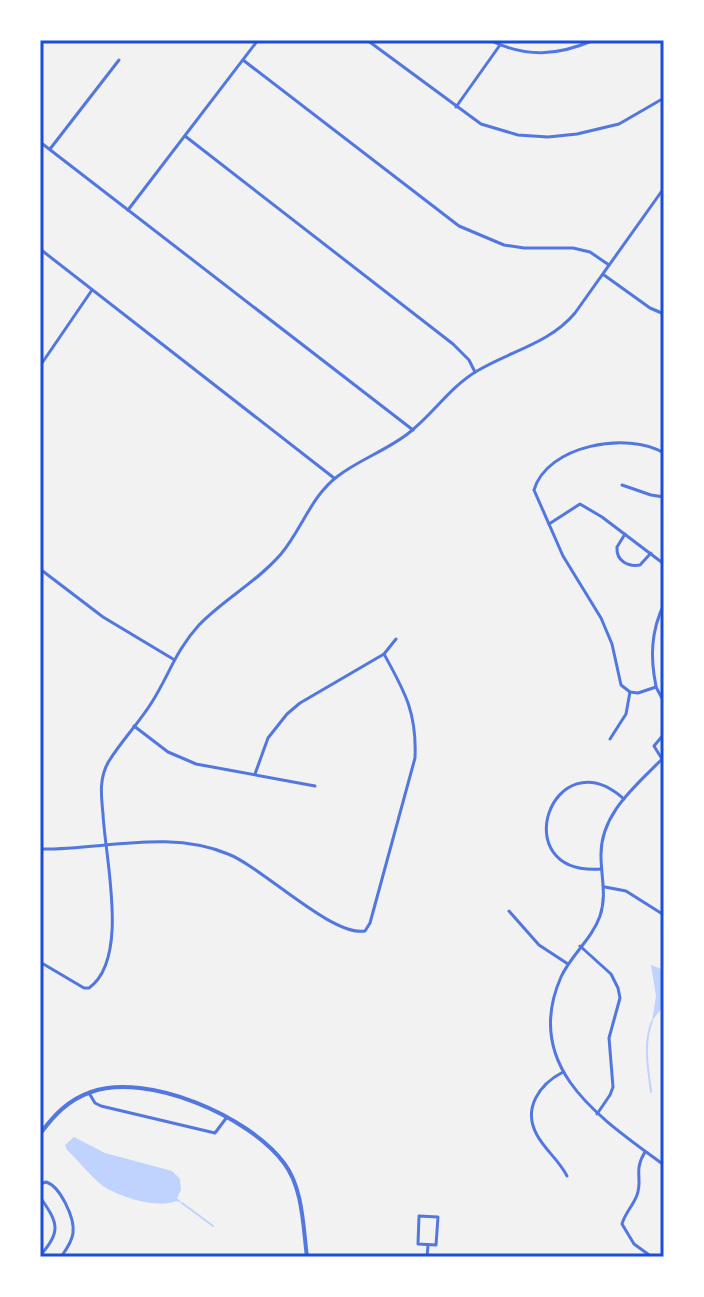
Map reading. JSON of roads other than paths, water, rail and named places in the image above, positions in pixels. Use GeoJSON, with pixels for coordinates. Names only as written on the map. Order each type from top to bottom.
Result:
{"type":"FeatureCollection","features":[{"type":"Feature","properties":{"kind":"street"},"geometry":{"type":"LineString","coordinates":[[128,210],[258,40]]}},
{"type":"Feature","properties":{"kind":"street"},"geometry":{"type":"LineString","coordinates":[[367,40],[481,124],[518,135],[548,137],[577,134],[619,124],[664,98]]}},
{"type":"Feature","properties":{"kind":"street"},"geometry":{"type":"LineString","coordinates":[[489,40],[519,51],[546,53],[567,51],[594,40]]}},
{"type":"Feature","properties":{"kind":"street"},"geometry":{"type":"LineString","coordinates":[[456,107],[500,45]]}},
{"type":"Feature","properties":{"kind":"street"},"geometry":{"type":"LineString","coordinates":[[50,150],[119,60]]}},
{"type":"Feature","properties":{"kind":"street"},"geometry":{"type":"LineString","coordinates":[[243,60],[459,226],[488,240],[524,248],[573,248],[590,252],[609,265]]}},
{"type":"Feature","properties":{"kind":"street"},"geometry":{"type":"LineString","coordinates":[[185,136],[453,344],[469,360],[475,372]]}},
{"type":"Feature","properties":{"kind":"street"},"geometry":{"type":"LineString","coordinates":[[40,142],[413,430]]}},
{"type":"Feature","properties":{"kind":"street"},"geometry":{"type":"LineString","coordinates":[[40,962],[89,988],[98,980],[111,939],[112,908],[104,847],[102,778],[112,757],[152,701],[173,659],[203,621],[264,572],[283,551],[314,501],[334,478],[413,430],[449,392],[475,372],[560,329],[575,313],[664,188]]}},
{"type":"Feature","properties":{"kind":"street"},"geometry":{"type":"LineString","coordinates":[[40,249],[334,478]]}},
{"type":"Feature","properties":{"kind":"street"},"geometry":{"type":"LineString","coordinates":[[602,274],[650,308],[664,314]]}},
{"type":"Feature","properties":{"kind":"street"},"geometry":{"type":"LineString","coordinates":[[41,363],[92,290]]}},
{"type":"Feature","properties":{"kind":"street"},"geometry":{"type":"LineString","coordinates":[[656,687],[638,693],[630,692],[621,685],[612,644],[601,618],[563,556],[534,487],[550,466],[561,458],[595,446],[612,442],[643,444],[664,453]]}},
{"type":"Feature","properties":{"kind":"street"},"geometry":{"type":"LineString","coordinates":[[622,485],[664,497]]}},
{"type":"Feature","properties":{"kind":"street"},"geometry":{"type":"LineString","coordinates":[[549,524],[580,504],[664,564]]}},
{"type":"Feature","properties":{"kind":"street"},"geometry":{"type":"LineString","coordinates":[[625,534],[617,547],[618,557],[623,562],[630,566],[640,565],[651,553]]}},
{"type":"Feature","properties":{"kind":"street"},"geometry":{"type":"LineString","coordinates":[[40,569],[103,617],[173,659]]}},
{"type":"Feature","properties":{"kind":"street"},"geometry":{"type":"LineString","coordinates":[[664,604],[655,628],[652,649],[656,687],[664,702]]}},
{"type":"Feature","properties":{"kind":"street"},"geometry":{"type":"LineString","coordinates":[[255,774],[268,738],[287,714],[300,703],[384,654],[396,639]]}},
{"type":"Feature","properties":{"kind":"street"},"geometry":{"type":"LineString","coordinates":[[40,849],[181,842],[229,854],[329,920],[355,932],[365,931],[370,923],[415,758],[413,711],[384,654]]}},
{"type":"Feature","properties":{"kind":"street"},"geometry":{"type":"LineString","coordinates":[[610,739],[626,714],[630,692]]}},
{"type":"Feature","properties":{"kind":"street"},"geometry":{"type":"LineString","coordinates":[[134,726],[182,759],[315,786]]}},
{"type":"Feature","properties":{"kind":"street"},"geometry":{"type":"LineString","coordinates":[[663,1163],[581,1099],[554,1052],[551,1032],[559,981],[600,916],[605,887],[601,845],[606,826],[624,799],[663,758],[654,746],[664,734]]}},
{"type":"Feature","properties":{"kind":"street"},"geometry":{"type":"LineString","coordinates":[[601,869],[576,868],[552,851],[545,833],[546,816],[551,803],[564,789],[580,783],[606,786],[624,799]]}},
{"type":"Feature","properties":{"kind":"street"},"geometry":{"type":"LineString","coordinates":[[605,887],[626,891],[664,915]]}},
{"type":"Feature","properties":{"kind":"street"},"geometry":{"type":"LineString","coordinates":[[509,911],[539,945],[568,964]]}},
{"type":"Feature","properties":{"kind":"street"},"geometry":{"type":"LineString","coordinates":[[580,946],[611,974],[620,998],[609,1038],[613,1087],[597,1114]]}},
{"type":"Feature","properties":{"kind":"street"},"geometry":{"type":"LineString","coordinates":[[563,1072],[539,1090],[532,1116],[537,1135],[567,1176]]}},
{"type":"Feature","properties":{"kind":"street"},"geometry":{"type":"LineString","coordinates":[[40,1134],[54,1115],[89,1093],[122,1087],[184,1099],[227,1117],[255,1135],[284,1162],[295,1182],[307,1257]]}},
{"type":"Feature","properties":{"kind":"street"},"geometry":{"type":"LineString","coordinates":[[89,1093],[101,1106],[215,1133],[227,1117]]}},
{"type":"Feature","properties":{"kind":"street"},"geometry":{"type":"LineString","coordinates":[[645,1151],[638,1163],[636,1197],[628,1207],[622,1224],[634,1244],[652,1257]]}},
{"type":"Feature","properties":{"kind":"street"},"geometry":{"type":"LineString","coordinates":[[40,1184],[46,1182],[59,1190],[72,1222],[73,1236],[61,1257]]}},
{"type":"Feature","properties":{"kind":"street"},"geometry":{"type":"LineString","coordinates":[[40,1197],[55,1222],[56,1235],[40,1256]]}},
{"type":"Feature","properties":{"kind":"street"},"geometry":{"type":"LineString","coordinates":[[419,1216],[438,1217],[436,1245],[428,1245],[418,1244],[419,1216]]}},
{"type":"Feature","properties":{"kind":"street"},"geometry":{"type":"LineString","coordinates":[[427,1257],[428,1245]]}},
{"type":"Feature","properties":{"kind":"water"},"geometry":{"type":"Polygon","coordinates":[[[651,965],[664,970],[664,1005],[652,1021],[656,996],[651,965]]]}},
{"type":"Feature","properties":{"kind":"water"},"geometry":{"type":"Polygon","coordinates":[[[74,1137],[105,1153],[172,1171],[180,1179],[181,1190],[177,1198],[182,1203],[139,1201],[103,1186],[67,1150],[65,1145],[74,1137]]]}},
{"type":"Feature","properties":{"kind":"waterway"},"geometry":{"type":"LineString","coordinates":[[651,1092],[647,1047],[652,1021]]}},
{"type":"Feature","properties":{"kind":"waterway"},"geometry":{"type":"LineString","coordinates":[[182,1203],[213,1226]]}}]}
